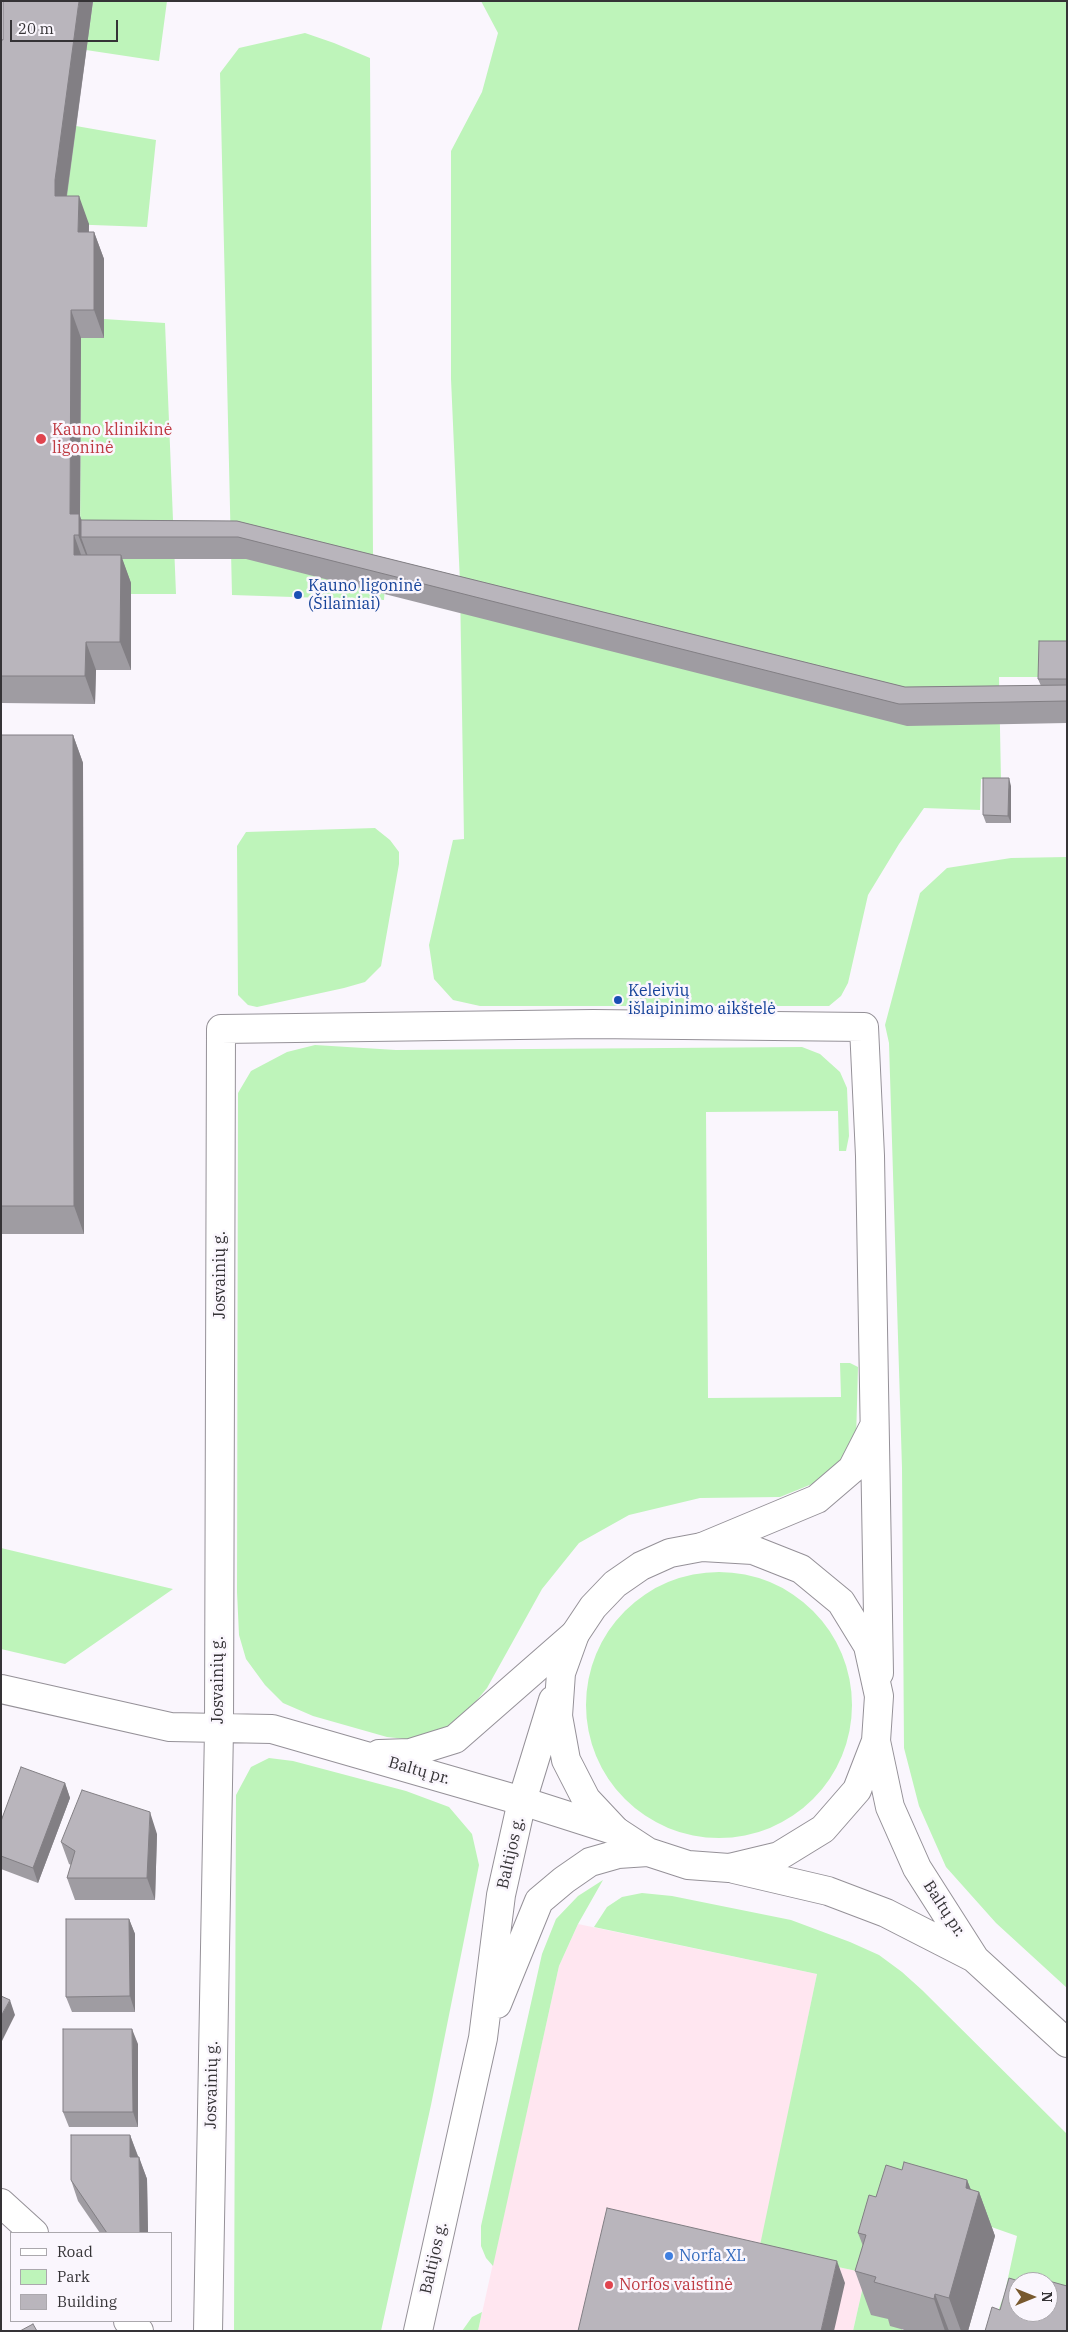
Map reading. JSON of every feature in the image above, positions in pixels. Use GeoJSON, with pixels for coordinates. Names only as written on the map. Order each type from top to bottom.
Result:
{"type":"FeatureCollection","features":[{"type":"Feature","properties":{"kind":"street","name":"Josvainių g."},"geometry":{"type":"LineString","coordinates":[[208,2331],[218,1728],[221,1029],[592,1024],[864,1027],[870,1166],[874,1425]]}},
{"type":"Feature","properties":{"kind":"street"},"geometry":{"type":"LineString","coordinates":[[702,1546],[818,1499],[852,1469],[874,1425]]}},
{"type":"Feature","properties":{"kind":"street"},"geometry":{"type":"LineString","coordinates":[[874,1425],[879,1696]]}},
{"type":"Feature","properties":{"kind":"street","name":"Baltų pr."},"geometry":{"type":"LineString","coordinates":[[876,1741],[857,1790],[824,1829],[779,1856],[729,1868],[688,1865],[648,1852],[616,1831],[586,1799],[566,1760],[558,1716],[561,1673],[575,1634],[592,1607],[615,1584],[641,1566],[670,1553],[702,1546],[754,1550],[801,1569],[841,1602],[868,1646],[879,1696],[876,1741],[890,1807],[917,1868],[976,1959],[1067,2043]]}},
{"type":"Feature","properties":{"kind":"street"},"geometry":{"type":"LineString","coordinates":[[360,1754],[410,1753],[456,1738],[575,1634]]}},
{"type":"Feature","properties":{"kind":"street","name":"Baltijos g."},"geometry":{"type":"LineString","coordinates":[[418,2331],[483,2038],[501,1895],[522,1801],[561,1673]]}},
{"type":"Feature","properties":{"kind":"street","name":"Baltų pr."},"geometry":{"type":"LineString","coordinates":[[1,1689],[170,1728],[272,1729],[522,1801],[616,1831]]}},
{"type":"Feature","properties":{"kind":"street","name":"Baltijos g."},"geometry":{"type":"LineString","coordinates":[[483,2038],[539,1901],[590,1862],[618,1854],[648,1852]]}},
{"type":"Feature","properties":{"kind":"street"},"geometry":{"type":"LineString","coordinates":[[729,1868],[828,1891],[886,1913],[976,1959]]}},
{"type":"Feature","properties":{"kind":"street"},"geometry":{"type":"LineString","coordinates":[[1,2203],[33,2232]]}},
{"type":"Feature","properties":{"kind":"street"},"geometry":{"type":"LineString","coordinates":[[129,2322],[139,2331]]}},
{"type":"Feature","properties":{"kind":"shaded area"},"geometry":{"type":"Polygon","coordinates":[[[578,1924],[817,1974],[760,2250],[866,2273],[853,2331],[478,2331],[559,1966],[578,1924]]]}},
{"type":"Feature","properties":{"kind":"green space"},"geometry":{"type":"Polygon","coordinates":[[[93,1],[167,1],[159,61],[86,50],[93,1]]]}},
{"type":"Feature","properties":{"kind":"green space"},"geometry":{"type":"Polygon","coordinates":[[[481,1],[1067,1],[1067,669],[1049,677],[999,677],[1001,781],[981,779],[980,810],[924,808],[899,844],[868,895],[848,983],[841,996],[829,1006],[480,1006],[453,1000],[434,979],[429,945],[453,840],[464,839],[460,583],[451,379],[451,151],[482,92],[498,33],[481,1]]]}},
{"type":"Feature","properties":{"kind":"green space"},"geometry":{"type":"Polygon","coordinates":[[[305,33],[370,58],[373,555],[387,559],[384,600],[232,595],[220,73],[239,48],[305,33]]]}},
{"type":"Feature","properties":{"kind":"green space"},"geometry":{"type":"Polygon","coordinates":[[[76,126],[156,140],[147,227],[65,224],[65,207],[76,126]]]}},
{"type":"Feature","properties":{"kind":"green space"},"geometry":{"type":"Polygon","coordinates":[[[104,319],[165,323],[176,594],[131,594],[80,541],[81,338],[103,338],[104,319]]]}},
{"type":"Feature","properties":{"kind":"green space"},"geometry":{"type":"Polygon","coordinates":[[[375,828],[390,840],[399,852],[399,864],[381,966],[365,982],[257,1007],[248,1005],[238,995],[237,846],[246,832],[375,828]]]}},
{"type":"Feature","properties":{"kind":"green space"},"geometry":{"type":"Polygon","coordinates":[[[1067,857],[1067,1988],[996,1923],[946,1867],[919,1806],[904,1748],[902,1468],[889,1043],[885,1025],[920,893],[947,868],[1011,858],[1067,857]]]}},
{"type":"Feature","properties":{"kind":"green space"},"geometry":{"type":"Polygon","coordinates":[[[315,1045],[396,1050],[802,1047],[820,1054],[840,1072],[847,1088],[849,1136],[846,1151],[839,1151],[838,1111],[706,1112],[708,1398],[841,1397],[840,1363],[850,1363],[858,1367],[856,1440],[842,1463],[822,1480],[780,1497],[700,1498],[629,1515],[579,1543],[542,1589],[487,1688],[462,1718],[441,1733],[415,1740],[387,1737],[313,1716],[283,1703],[265,1685],[246,1659],[239,1635],[237,1592],[238,1093],[251,1071],[287,1052],[315,1045]]]}},
{"type":"Feature","properties":{"kind":"green space"},"geometry":{"type":"Polygon","coordinates":[[[1,1548],[173,1589],[65,1664],[1,1649],[1,1548]]]}},
{"type":"Feature","properties":{"kind":"green space"},"geometry":{"type":"Polygon","coordinates":[[[706,1572],[732,1572],[758,1577],[782,1587],[804,1602],[822,1620],[837,1642],[847,1666],[852,1692],[852,1718],[847,1744],[837,1768],[822,1790],[804,1808],[782,1823],[758,1833],[732,1838],[706,1838],[680,1833],[656,1823],[634,1808],[616,1790],[601,1768],[591,1744],[586,1718],[586,1692],[591,1666],[601,1642],[616,1620],[634,1602],[656,1587],[680,1577],[706,1572]]]}},
{"type":"Feature","properties":{"kind":"green space"},"geometry":{"type":"Polygon","coordinates":[[[269,1758],[293,1761],[406,1791],[449,1807],[472,1834],[479,1865],[431,2105],[381,2331],[234,2331],[236,1795],[251,1767],[269,1758]]]}},
{"type":"Feature","properties":{"kind":"green space"},"geometry":{"type":"Polygon","coordinates":[[[603,1880],[578,1924],[559,1966],[493,2266],[486,2258],[481,2246],[481,2226],[542,1954],[556,1919],[578,1896],[603,1880]]]}},
{"type":"Feature","properties":{"kind":"green space"},"geometry":{"type":"Polygon","coordinates":[[[642,1893],[672,1896],[791,1920],[879,1955],[922,1990],[1067,2134],[1067,2325],[991,2331],[1008,2278],[1008,2322],[1058,2322],[1058,2272],[1009,2272],[1017,2236],[983,2224],[892,2320],[902,2331],[853,2331],[866,2273],[759,2250],[817,1974],[594,1927],[607,1907],[622,1897],[642,1893]]]}},
{"type":"Feature","properties":{"kind":"green space"},"geometry":{"type":"Polygon","coordinates":[[[482,2312],[478,2331],[462,2331],[472,2317],[482,2312]]]}},
{"type":"Feature","properties":{"kind":"building","name":"Kauno klinikinė ligoninė"},"geometry":{"type":"Polygon","coordinates":[[[3,1],[79,1],[55,180],[55,196],[79,196],[78,232],[94,232],[94,310],[71,310],[70,514],[79,514],[79,535],[74,535],[74,555],[121,555],[120,642],[86,642],[85,676],[1,676],[1,40],[3,40],[3,1]]]}},
{"type":"Feature","properties":{"kind":"building"},"geometry":{"type":"Polygon","coordinates":[[[81,520],[237,521],[905,687],[1067,685],[1067,701],[899,704],[238,537],[81,537],[81,520]]]}},
{"type":"Feature","properties":{"kind":"building"},"geometry":{"type":"Polygon","coordinates":[[[1039,641],[1067,641],[1067,679],[1038,679],[1039,641]]]}},
{"type":"Feature","properties":{"kind":"building"},"geometry":{"type":"Polygon","coordinates":[[[1,735],[73,735],[74,1206],[1,1206],[1,735]]]}},
{"type":"Feature","properties":{"kind":"building"},"geometry":{"type":"Polygon","coordinates":[[[983,778],[1009,778],[1008,816],[983,815],[983,778]]]}},
{"type":"Feature","properties":{"kind":"building"},"geometry":{"type":"Polygon","coordinates":[[[21,1767],[65,1783],[33,1868],[1,1856],[1,1821],[21,1767]]]}},
{"type":"Feature","properties":{"kind":"building"},"geometry":{"type":"Polygon","coordinates":[[[82,1790],[150,1812],[147,1878],[67,1878],[75,1851],[61,1842],[82,1790]]]}},
{"type":"Feature","properties":{"kind":"building"},"geometry":{"type":"Polygon","coordinates":[[[66,1919],[129,1919],[130,1996],[66,1997],[66,1919]]]}},
{"type":"Feature","properties":{"kind":"building"},"geometry":{"type":"Polygon","coordinates":[[[1,1996],[10,2000],[1,2016],[1,1996]]]}},
{"type":"Feature","properties":{"kind":"building"},"geometry":{"type":"Polygon","coordinates":[[[63,2029],[132,2029],[133,2112],[63,2112],[63,2029]]]}},
{"type":"Feature","properties":{"kind":"building"},"geometry":{"type":"Polygon","coordinates":[[[71,2135],[130,2135],[130,2157],[139,2157],[140,2232],[106,2232],[71,2180],[71,2135]]]}},
{"type":"Feature","properties":{"kind":"building"},"geometry":{"type":"Polygon","coordinates":[[[904,2162],[967,2180],[966,2188],[979,2192],[949,2298],[935,2294],[934,2299],[874,2282],[876,2277],[855,2271],[866,2235],[858,2233],[869,2195],[876,2197],[886,2165],[902,2170],[904,2162]]]}},
{"type":"Feature","properties":{"kind":"building","name":"Norfa XL"},"geometry":{"type":"Polygon","coordinates":[[[607,2208],[837,2261],[821,2331],[578,2331],[607,2208]]]}},
{"type":"Feature","properties":{"kind":"building"},"geometry":{"type":"Polygon","coordinates":[[[1008,2282],[1008,2322],[1058,2322],[1058,2284],[1067,2286],[1067,2331],[985,2331],[992,2307],[1000,2310],[1008,2282]]]}},
{"type":"Feature","properties":{"kind":"building"},"geometry":{"type":"Polygon","coordinates":[[[33,2324],[37,2331],[20,2331],[33,2324]]]}},
{"type":"Feature","properties":{"kind":"place","name":"Kauno klinikinė ligoninė"},"geometry":{"type":"Point","coordinates":[41,439]}},
{"type":"Feature","properties":{"kind":"place","name":"Kauno ligoninė (Šilainiai)"},"geometry":{"type":"Point","coordinates":[298,595]}},
{"type":"Feature","properties":{"kind":"place","name":"Keleivių išlaipinimo aikštelė"},"geometry":{"type":"Point","coordinates":[618,1000]}},
{"type":"Feature","properties":{"kind":"place","name":"Norfa XL"},"geometry":{"type":"Point","coordinates":[669,2256]}},
{"type":"Feature","properties":{"kind":"place","name":"Norfos vaistinė"},"geometry":{"type":"Point","coordinates":[609,2285]}}]}
